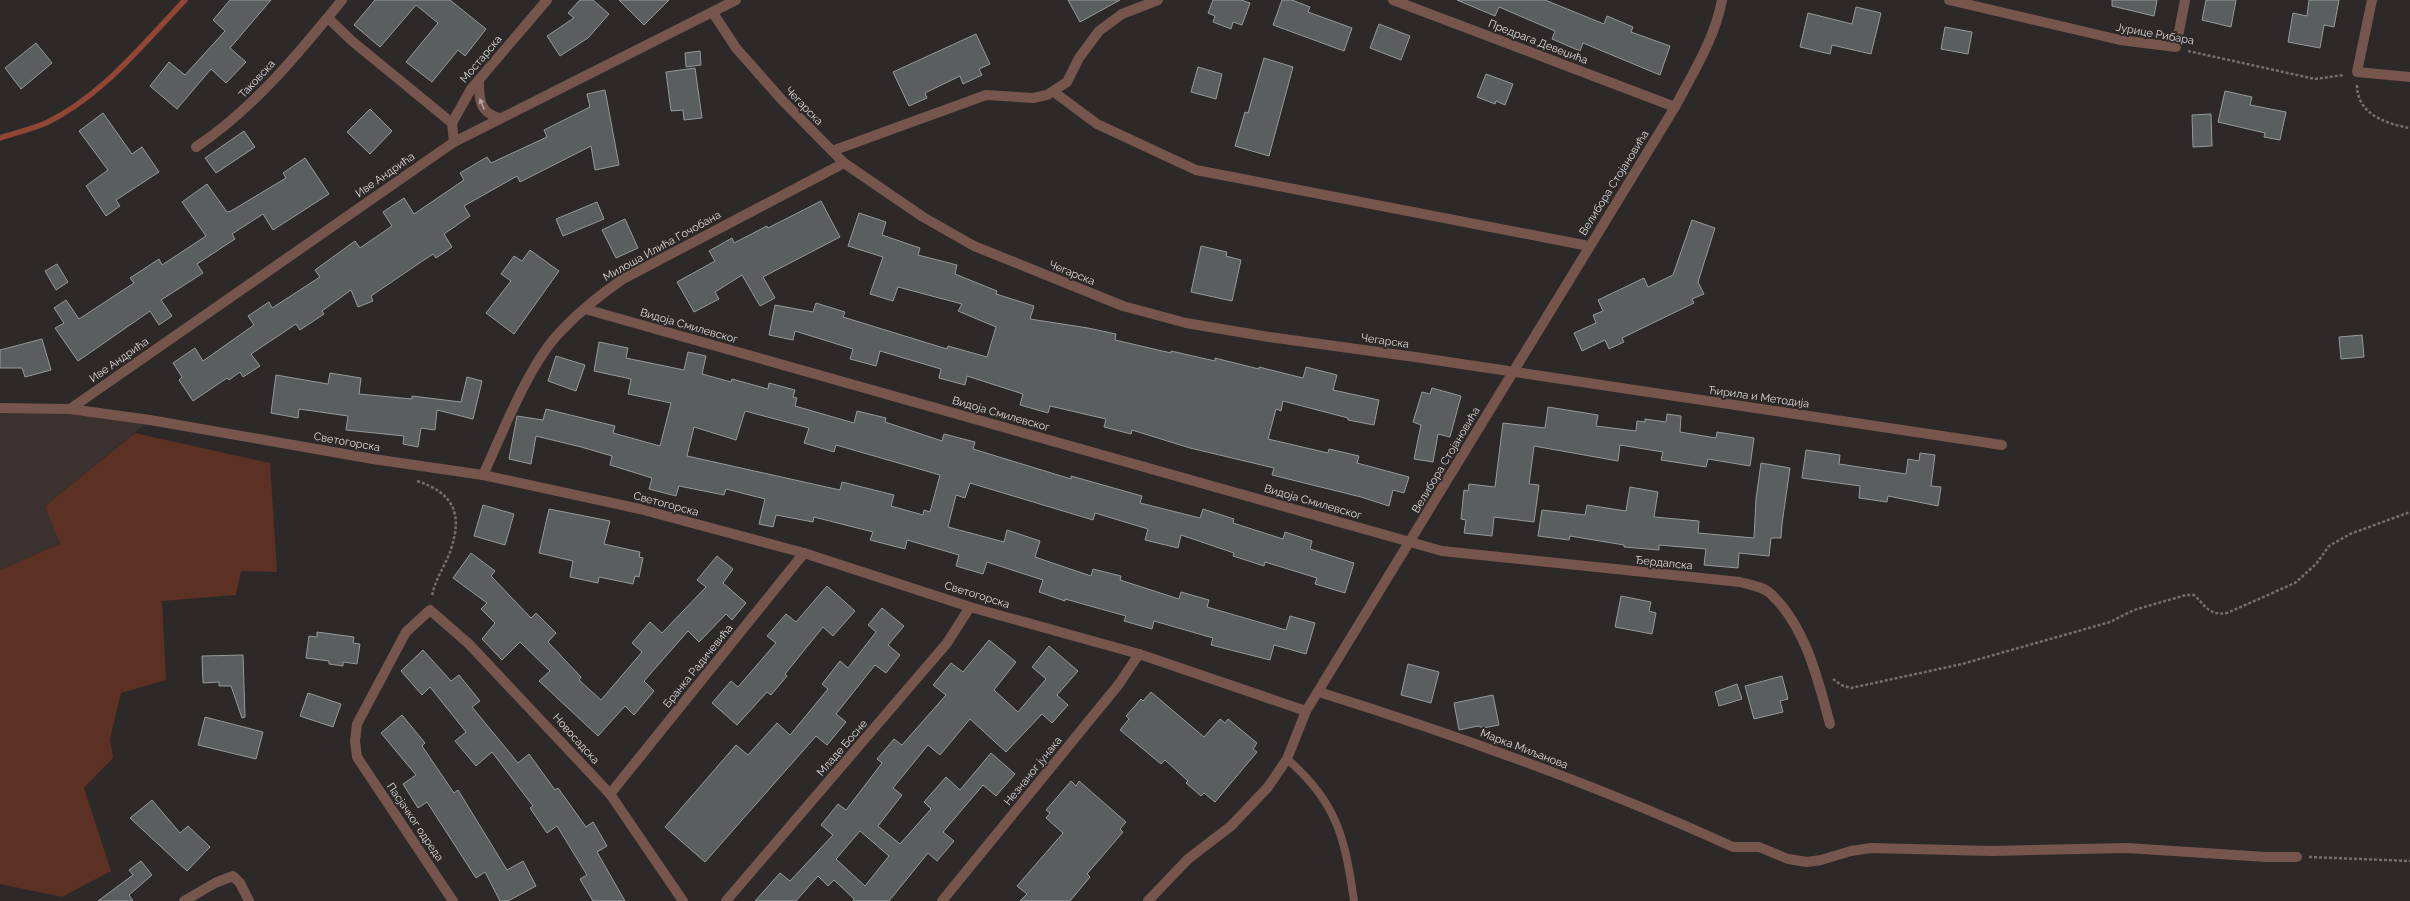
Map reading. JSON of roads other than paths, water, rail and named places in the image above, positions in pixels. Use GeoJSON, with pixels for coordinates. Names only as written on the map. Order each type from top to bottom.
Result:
{"type":"FeatureCollection","features":[{"type":"Feature","properties":{"kind":"street","name":"Таковска"},"geometry":{"type":"LineString","coordinates":[[196,147],[241,113],[266,88],[342,0]]}},
{"type":"Feature","properties":{"kind":"street","name":"Мостарска"},"geometry":{"type":"LineString","coordinates":[[452,123],[471,89],[547,0]]}},
{"type":"Feature","properties":{"kind":"street","name":"Иве Андрића"},"geometry":{"type":"LineString","coordinates":[[70,409],[454,142],[713,13],[736,0]]}},
{"type":"Feature","properties":{"kind":"street"},"geometry":{"type":"LineString","coordinates":[[832,150],[986,95],[1034,98],[1054,92],[1067,82],[1079,58],[1099,31],[1122,14],[1158,0]]}},
{"type":"Feature","properties":{"kind":"street","name":"Предрага Девеџића"},"geometry":{"type":"LineString","coordinates":[[1393,0],[1675,107]]}},
{"type":"Feature","properties":{"kind":"street","name":"Велибора Стојановића"},"geometry":{"type":"LineString","coordinates":[[1148,901],[1188,859],[1231,826],[1268,787],[1287,759],[1306,711],[1675,107],[1704,50],[1720,13],[1722,0]]}},
{"type":"Feature","properties":{"kind":"street","name":"Јурице Рибара"},"geometry":{"type":"LineString","coordinates":[[1949,0],[2120,40],[2176,47],[2185,0]]}},
{"type":"Feature","properties":{"kind":"street"},"geometry":{"type":"LineString","coordinates":[[2372,0],[2357,72],[2410,77]]}},
{"type":"Feature","properties":{"kind":"street","name":"Чегарска"},"geometry":{"type":"LineString","coordinates":[[713,13],[736,48],[782,100],[844,163],[923,216],[974,246],[1123,306],[1186,323],[1269,337],[1513,372]]}},
{"type":"Feature","properties":{"kind":"street"},"geometry":{"type":"LineString","coordinates":[[328,18],[352,41],[452,123],[454,142]]}},
{"type":"Feature","properties":{"kind":"street"},"geometry":{"type":"LineString","coordinates":[[479,80],[481,106],[485,112],[500,118]]}},
{"type":"Feature","properties":{"kind":"street"},"geometry":{"type":"LineString","coordinates":[[1054,92],[1097,124],[1196,170],[1589,246]]}},
{"type":"Feature","properties":{"kind":"street","name":"Милоша Илића Гочобана"},"geometry":{"type":"LineString","coordinates":[[483,475],[534,370],[561,330],[600,294],[623,279],[844,163]]}},
{"type":"Feature","properties":{"kind":"street","name":"Видоја Смилевског"},"geometry":{"type":"LineString","coordinates":[[585,309],[1410,542]]}},
{"type":"Feature","properties":{"kind":"street","name":"Ћирила и Методија"},"geometry":{"type":"LineString","coordinates":[[1513,372],[2002,445]]}},
{"type":"Feature","properties":{"kind":"street","name":"Светогорска"},"geometry":{"type":"LineString","coordinates":[[0,408],[70,409],[373,459],[483,475],[640,509],[804,553],[970,606],[1139,654],[1306,711]]}},
{"type":"Feature","properties":{"kind":"street","name":"Ђердапска"},"geometry":{"type":"LineString","coordinates":[[1410,542],[1442,551],[1740,582],[1760,587],[1771,593],[1794,626],[1810,658],[1830,724]]}},
{"type":"Feature","properties":{"kind":"street","name":"Бранка Радичевића"},"geometry":{"type":"LineString","coordinates":[[610,794],[804,553]]}},
{"type":"Feature","properties":{"kind":"street","name":"Младе Босне"},"geometry":{"type":"LineString","coordinates":[[726,901],[947,643],[970,606]]}},
{"type":"Feature","properties":{"kind":"street","name":"Новосадска"},"geometry":{"type":"LineString","coordinates":[[357,757],[354,741],[357,724],[406,632],[430,610],[469,644],[610,794],[683,901]]}},
{"type":"Feature","properties":{"kind":"street","name":"Незнаног јунака"},"geometry":{"type":"LineString","coordinates":[[942,901],[1119,684],[1139,654]]}},
{"type":"Feature","properties":{"kind":"street","name":"Марка Миљанова"},"geometry":{"type":"LineString","coordinates":[[1319,692],[1429,727],[1507,755],[1733,847],[1759,847],[1788,859],[1807,862],[1821,860],[1851,851],[1871,848],[1992,851],[2127,848],[2266,858],[2297,857]]}},
{"type":"Feature","properties":{"kind":"street","name":"Пасјачког одреда"},"geometry":{"type":"LineString","coordinates":[[357,757],[453,901]]}},
{"type":"Feature","properties":{"kind":"street"},"geometry":{"type":"LineString","coordinates":[[184,901],[215,883],[233,876],[240,883],[249,901]]}},
{"type":"Feature","properties":{"kind":"lane"},"geometry":{"type":"LineString","coordinates":[[1287,759],[1312,782],[1336,820],[1347,857],[1354,901]]}},
{"type":"Feature","properties":{"kind":"waterway"},"geometry":{"type":"LineString","coordinates":[[0,138],[46,123],[85,99],[121,68],[185,0]]}}]}
